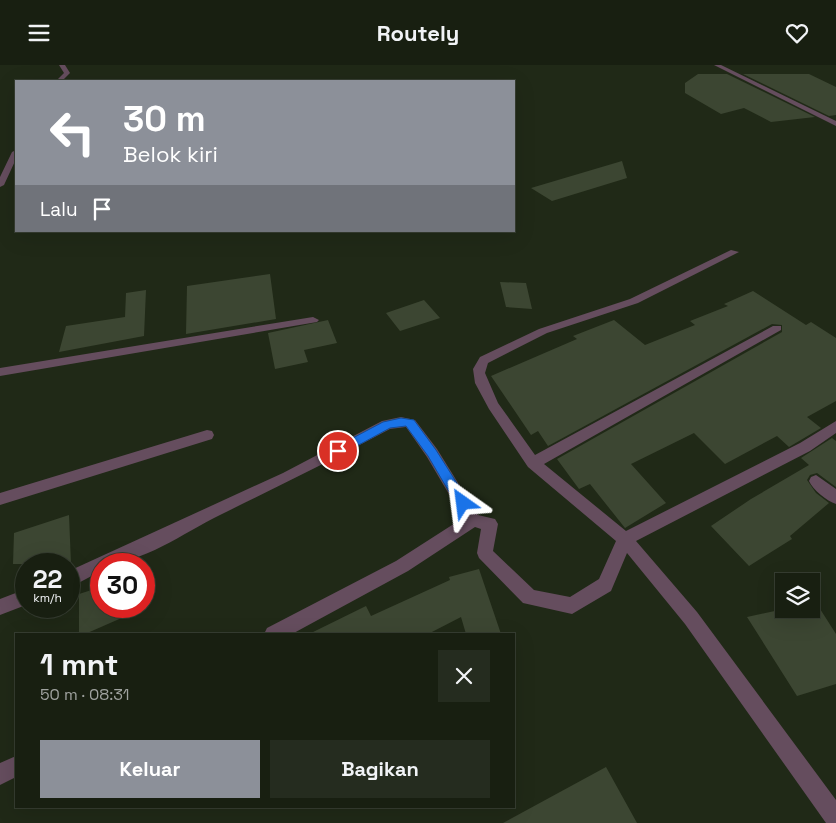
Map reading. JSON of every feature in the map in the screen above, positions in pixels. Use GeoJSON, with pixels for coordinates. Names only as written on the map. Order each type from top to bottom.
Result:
{"type":"FeatureCollection","features":[{"type":"Feature","properties":{"kind":"street"},"geometry":{"type":"LineString","coordinates":[[60,80],[67,73],[62,65]]}},
{"type":"Feature","properties":{"kind":"street"},"geometry":{"type":"LineString","coordinates":[[717,65],[836,124]]}},
{"type":"Feature","properties":{"kind":"street"},"geometry":{"type":"LineString","coordinates":[[0,185],[15,157]]}},
{"type":"Feature","properties":{"kind":"street"},"geometry":{"type":"LineString","coordinates":[[734,252],[634,301],[543,331],[484,360],[478,367],[479,375],[488,395],[532,463],[625,539],[691,619],[836,818]]}},
{"type":"Feature","properties":{"kind":"street"},"geometry":{"type":"LineString","coordinates":[[0,372],[313,320]]}},
{"type":"Feature","properties":{"kind":"street"},"geometry":{"type":"LineString","coordinates":[[532,463],[777,328]]}},
{"type":"Feature","properties":{"kind":"street"},"geometry":{"type":"LineString","coordinates":[[80,574],[97,565],[149,544],[288,477],[387,425],[401,422],[410,423],[422,437],[473,520],[490,524],[485,553],[529,597],[572,606],[605,585],[625,539],[805,447],[836,426]]}},
{"type":"Feature","properties":{"kind":"street"},"geometry":{"type":"LineString","coordinates":[[0,499],[207,435]]}},
{"type":"Feature","properties":{"kind":"street"},"geometry":{"type":"LineString","coordinates":[[816,481],[836,498]]}},
{"type":"Feature","properties":{"kind":"street"},"geometry":{"type":"LineString","coordinates":[[275,633],[402,566],[473,520]]}},
{"type":"Feature","properties":{"kind":"street"},"geometry":{"type":"LineString","coordinates":[[0,607],[15,601]]}},
{"type":"Feature","properties":{"kind":"street"},"geometry":{"type":"LineString","coordinates":[[0,774],[15,766]]}},
{"type":"Feature","properties":{"kind":"building"},"geometry":{"type":"Polygon","coordinates":[[[698,74],[727,74],[815,117],[771,122],[744,108],[721,114],[685,93],[685,83],[698,74]]]}},
{"type":"Feature","properties":{"kind":"building"},"geometry":{"type":"Polygon","coordinates":[[[743,74],[809,74],[836,87],[836,115],[829,116],[743,74]]]}},
{"type":"Feature","properties":{"kind":"building"},"geometry":{"type":"Polygon","coordinates":[[[622,161],[627,178],[552,201],[531,188],[622,161]]]}},
{"type":"Feature","properties":{"kind":"building"},"geometry":{"type":"Polygon","coordinates":[[[270,274],[276,319],[186,334],[187,286],[270,274]]]}},
{"type":"Feature","properties":{"kind":"building"},"geometry":{"type":"Polygon","coordinates":[[[500,282],[526,283],[532,309],[506,307],[500,282]]]}},
{"type":"Feature","properties":{"kind":"building"},"geometry":{"type":"Polygon","coordinates":[[[146,290],[144,336],[59,352],[66,326],[125,317],[126,293],[146,290]]]}},
{"type":"Feature","properties":{"kind":"building"},"geometry":{"type":"Polygon","coordinates":[[[753,291],[806,325],[811,322],[836,338],[836,401],[807,417],[821,428],[789,447],[777,436],[725,464],[694,433],[631,464],[666,503],[625,528],[590,484],[579,489],[557,459],[782,332],[782,325],[772,324],[548,446],[538,431],[531,435],[491,376],[577,339],[573,336],[614,320],[645,345],[695,325],[690,321],[728,306],[724,304],[753,291]]]}},
{"type":"Feature","properties":{"kind":"building"},"geometry":{"type":"Polygon","coordinates":[[[424,300],[440,318],[400,331],[386,313],[424,300]]]}},
{"type":"Feature","properties":{"kind":"building"},"geometry":{"type":"Polygon","coordinates":[[[328,320],[337,343],[304,350],[308,362],[275,369],[268,333],[328,320]]]}},
{"type":"Feature","properties":{"kind":"building"},"geometry":{"type":"Polygon","coordinates":[[[832,438],[836,441],[836,487],[817,473],[810,475],[807,480],[816,493],[829,503],[790,536],[792,539],[749,566],[711,526],[751,499],[809,465],[801,458],[832,438]]]}},
{"type":"Feature","properties":{"kind":"building"},"geometry":{"type":"Polygon","coordinates":[[[69,515],[71,553],[15,553],[15,564],[13,564],[14,533],[69,515]]]}},
{"type":"Feature","properties":{"kind":"building"},"geometry":{"type":"Polygon","coordinates":[[[479,569],[501,633],[466,633],[461,617],[430,633],[311,633],[366,606],[371,616],[450,580],[449,577],[479,569]]]}},
{"type":"Feature","properties":{"kind":"building"},"geometry":{"type":"Polygon","coordinates":[[[90,590],[90,618],[122,618],[87,633],[79,633],[80,594],[90,590]]]}},
{"type":"Feature","properties":{"kind":"building"},"geometry":{"type":"Polygon","coordinates":[[[820,609],[836,634],[836,684],[797,696],[747,617],[775,611],[775,618],[820,618],[820,609]]]}},
{"type":"Feature","properties":{"kind":"building"},"geometry":{"type":"Polygon","coordinates":[[[606,767],[637,823],[503,823],[606,767]]]}},
{"type":"Feature","properties":{"kind":"route"},"geometry":{"type":"LineString","coordinates":[[338,451],[387,425],[401,422],[410,423],[422,437],[463,503]]}}]}
